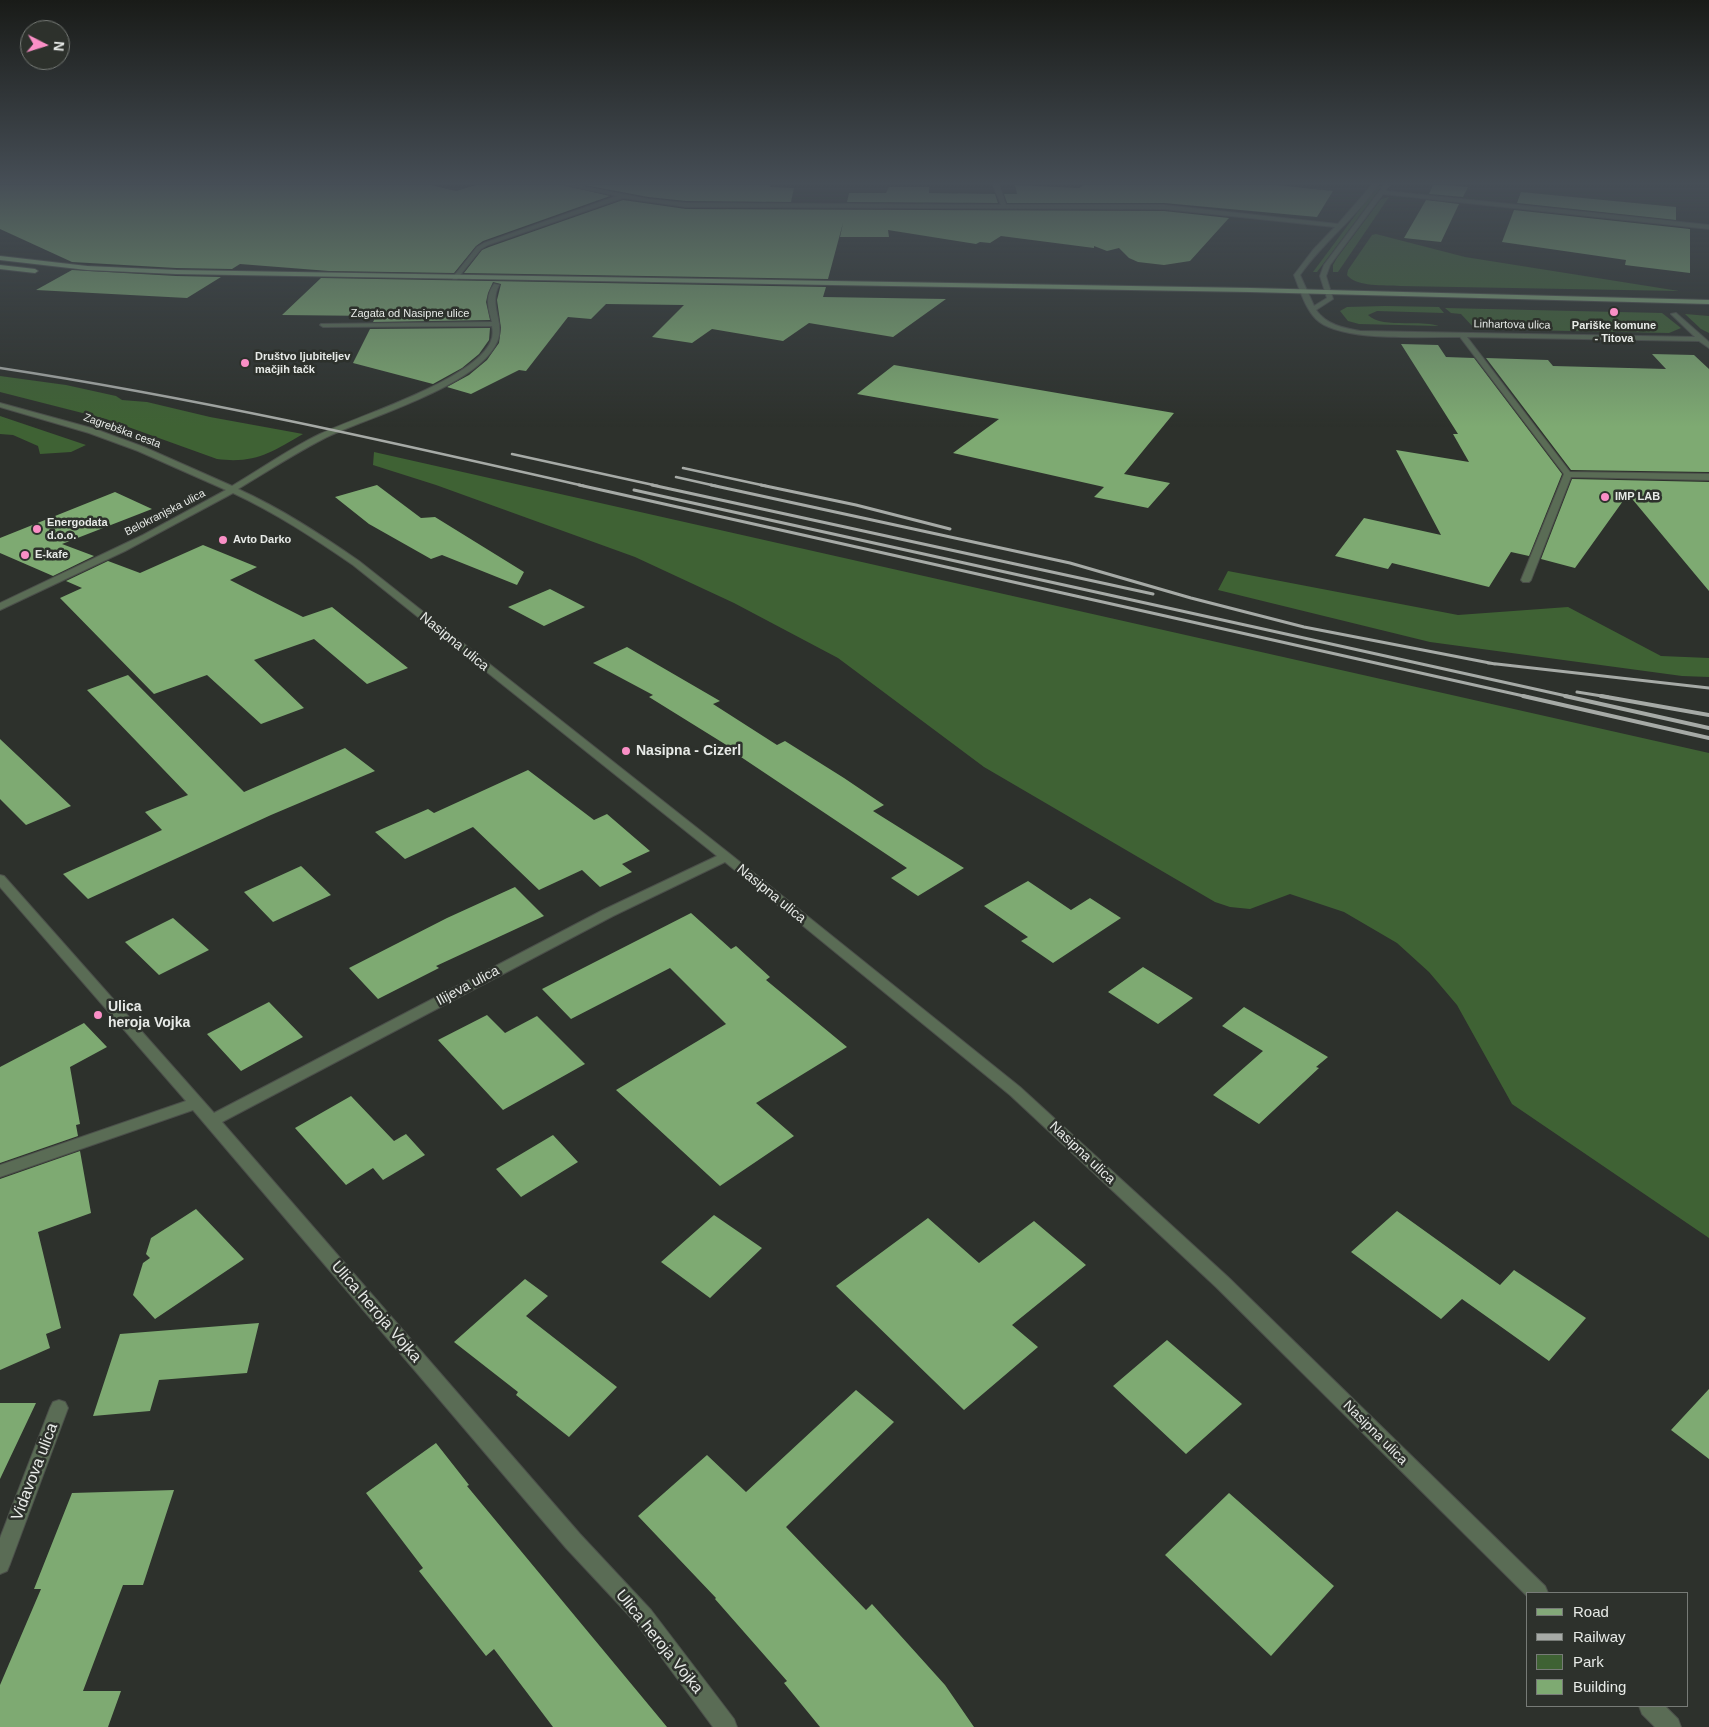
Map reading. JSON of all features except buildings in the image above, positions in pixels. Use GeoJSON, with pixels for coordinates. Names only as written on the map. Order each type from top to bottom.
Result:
{"type":"FeatureCollection","features":[{"type":"Feature","properties":{"kind":"main road"},"geometry":{"type":"LineString","coordinates":[[66,266],[176,272],[1305,295]]}},
{"type":"Feature","properties":{"kind":"main road"},"geometry":{"type":"LineString","coordinates":[[0,268],[44,272]]}},
{"type":"Feature","properties":{"kind":"main road"},"geometry":{"type":"LineString","coordinates":[[54,272],[260,281],[1709,302]]}},
{"type":"Feature","properties":{"kind":"main road"},"geometry":{"type":"LineString","coordinates":[[1328,295],[1709,308]]}},
{"type":"Feature","properties":{"kind":"street"},"geometry":{"type":"LineString","coordinates":[[456,278],[466,266]]}},
{"type":"Feature","properties":{"kind":"street"},"geometry":{"type":"LineString","coordinates":[[1304,266],[1297,275],[1305,295]]}},
{"type":"Feature","properties":{"kind":"street"},"geometry":{"type":"LineString","coordinates":[[1312,310],[1328,295],[1323,276],[1327,266]]}},
{"type":"Feature","properties":{"kind":"street"},"geometry":{"type":"LineString","coordinates":[[232,490],[323,436],[443,384],[465,371],[480,359],[495,342],[497,324],[490,302],[491,291],[496,285]]}},
{"type":"Feature","properties":{"kind":"street","name":"Linhartova ulica"},"geometry":{"type":"LineString","coordinates":[[1305,295],[1312,310],[1321,322],[1346,331],[1701,339]]}},
{"type":"Feature","properties":{"kind":"street"},"geometry":{"type":"LineString","coordinates":[[1674,314],[1709,346]]}},
{"type":"Feature","properties":{"kind":"street","name":"Zagata od Nasipne ulice"},"geometry":{"type":"LineString","coordinates":[[323,325],[497,324]]}},
{"type":"Feature","properties":{"kind":"street","name":"Linhartova ulica"},"geometry":{"type":"LineString","coordinates":[[1462,335],[1568,474]]}},
{"type":"Feature","properties":{"kind":"street","name":"Zagrebška cesta"},"geometry":{"type":"LineString","coordinates":[[0,405],[100,434],[141,449],[232,490]]}},
{"type":"Feature","properties":{"kind":"street"},"geometry":{"type":"LineString","coordinates":[[1526,580],[1568,474],[1709,477]]}},
{"type":"Feature","properties":{"kind":"street","name":"Belokranjska ulica"},"geometry":{"type":"LineString","coordinates":[[0,607],[194,512],[232,490]]}},
{"type":"Feature","properties":{"kind":"street","name":"Nasipna ulica"},"geometry":{"type":"LineString","coordinates":[[232,490],[300,524],[356,563],[726,857],[1015,1091],[1222,1282],[1537,1592]]}},
{"type":"Feature","properties":{"kind":"street","name":"Ilijeva ulica"},"geometry":{"type":"LineString","coordinates":[[212,1121],[608,912],[726,857]]}},
{"type":"Feature","properties":{"kind":"street","name":"Ulica heroja Vojka"},"geometry":{"type":"LineString","coordinates":[[0,879],[212,1121],[573,1541],[644,1617],[726,1727]]}},
{"type":"Feature","properties":{"kind":"street"},"geometry":{"type":"LineString","coordinates":[[0,1171],[196,1103]]}},
{"type":"Feature","properties":{"kind":"street","name":"Vidavova ulica"},"geometry":{"type":"LineString","coordinates":[[0,1564],[59,1408]]}},
{"type":"Feature","properties":{"kind":"street"},"geometry":{"type":"LineString","coordinates":[[1651,1707],[1670,1727]]}},
{"type":"Feature","properties":{"kind":"green space"},"geometry":{"type":"Polygon","coordinates":[[[1318,266],[1322,266],[1317,272],[1313,272],[1318,266]]]}},
{"type":"Feature","properties":{"kind":"green space"},"geometry":{"type":"Polygon","coordinates":[[[1333,266],[1342,266],[1338,272],[1333,272],[1333,266]]]}},
{"type":"Feature","properties":{"kind":"green space"},"geometry":{"type":"Polygon","coordinates":[[[1351,266],[1519,266],[1679,291],[1372,285],[1351,279],[1347,275],[1351,266]]]}},
{"type":"Feature","properties":{"kind":"green space"},"geometry":{"type":"Polygon","coordinates":[[[1347,307],[1439,307],[1444,313],[1377,311],[1368,315],[1382,322],[1421,323],[1439,326],[1359,324],[1348,321],[1340,311],[1347,307]]]}},
{"type":"Feature","properties":{"kind":"green space"},"geometry":{"type":"Polygon","coordinates":[[[1445,308],[1662,313],[1681,328],[1669,333],[1475,329],[1461,314],[1451,313],[1445,308]]]}},
{"type":"Feature","properties":{"kind":"green space"},"geometry":{"type":"Polygon","coordinates":[[[1685,314],[1709,316],[1709,333],[1701,329],[1685,314]]]}},
{"type":"Feature","properties":{"kind":"green space"},"geometry":{"type":"Polygon","coordinates":[[[0,376],[66,385],[116,396],[122,400],[147,402],[210,417],[303,434],[272,451],[253,458],[242,460],[217,459],[106,419],[0,392],[0,376]]]}},
{"type":"Feature","properties":{"kind":"green space"},"geometry":{"type":"Polygon","coordinates":[[[0,416],[86,445],[71,452],[40,454],[38,446],[13,435],[0,434],[0,416]]]}},
{"type":"Feature","properties":{"kind":"green space"},"geometry":{"type":"Polygon","coordinates":[[[374,452],[1709,753],[1709,1238],[1512,1104],[1457,1005],[1429,972],[1397,943],[1344,912],[1290,894],[1250,909],[1230,907],[1215,902],[984,767],[838,658],[734,603],[635,557],[436,485],[373,465],[374,452]]]}},
{"type":"Feature","properties":{"kind":"green space"},"geometry":{"type":"Polygon","coordinates":[[[1228,571],[1458,615],[1568,607],[1661,656],[1709,658],[1709,677],[1682,676],[1430,642],[1218,590],[1228,571]]]}},
{"type":"Feature","properties":{"kind":"railway"},"geometry":{"type":"LineString","coordinates":[[0,368],[220,407],[366,437],[584,486]]}},
{"type":"Feature","properties":{"kind":"railway"},"geometry":{"type":"LineString","coordinates":[[512,454],[658,486]]}},
{"type":"Feature","properties":{"kind":"railway"},"geometry":{"type":"LineString","coordinates":[[683,468],[766,486]]}},
{"type":"Feature","properties":{"kind":"railway"},"geometry":{"type":"LineString","coordinates":[[676,477],[716,486]]}},
{"type":"Feature","properties":{"kind":"railway"},"geometry":{"type":"LineString","coordinates":[[579,485],[1528,697]]}},
{"type":"Feature","properties":{"kind":"railway"},"geometry":{"type":"LineString","coordinates":[[652,485],[1153,594]]}},
{"type":"Feature","properties":{"kind":"railway"},"geometry":{"type":"LineString","coordinates":[[711,485],[1070,563],[1191,598],[1304,627],[1492,663]]}},
{"type":"Feature","properties":{"kind":"railway"},"geometry":{"type":"LineString","coordinates":[[761,485],[856,505],[950,529]]}},
{"type":"Feature","properties":{"kind":"railway"},"geometry":{"type":"LineString","coordinates":[[634,490],[1571,697]]}},
{"type":"Feature","properties":{"kind":"railway"},"geometry":{"type":"LineString","coordinates":[[1488,663],[1492,663]]}},
{"type":"Feature","properties":{"kind":"railway"},"geometry":{"type":"LineString","coordinates":[[1492,663],[1709,688]]}},
{"type":"Feature","properties":{"kind":"railway"},"geometry":{"type":"LineString","coordinates":[[1577,692],[1608,697]]}},
{"type":"Feature","properties":{"kind":"railway"},"geometry":{"type":"LineString","coordinates":[[1523,696],[1709,738]]}},
{"type":"Feature","properties":{"kind":"railway"},"geometry":{"type":"LineString","coordinates":[[1565,696],[1709,728]]}},
{"type":"Feature","properties":{"kind":"railway"},"geometry":{"type":"LineString","coordinates":[[1601,696],[1709,715]]}},
{"type":"Feature","properties":{"kind":"place","name":"Pariške komune - Titova"},"geometry":{"type":"Point","coordinates":[1614,312]}},
{"type":"Feature","properties":{"kind":"place","name":"Društvo ljubiteljev mačjih tačk"},"geometry":{"type":"Point","coordinates":[245,363]}},
{"type":"Feature","properties":{"kind":"place","name":"IMP LAB"},"geometry":{"type":"Point","coordinates":[1605,497]}},
{"type":"Feature","properties":{"kind":"place","name":"Energodata d.o.o."},"geometry":{"type":"Point","coordinates":[37,529]}},
{"type":"Feature","properties":{"kind":"place","name":"Avto Darko"},"geometry":{"type":"Point","coordinates":[223,540]}},
{"type":"Feature","properties":{"kind":"place","name":"E-kafe"},"geometry":{"type":"Point","coordinates":[25,555]}},
{"type":"Feature","properties":{"kind":"place","name":"Nasipna - Cizerl"},"geometry":{"type":"Point","coordinates":[626,751]}},
{"type":"Feature","properties":{"kind":"place","name":"Ulica heroja Vojka"},"geometry":{"type":"Point","coordinates":[98,1015]}}]}
